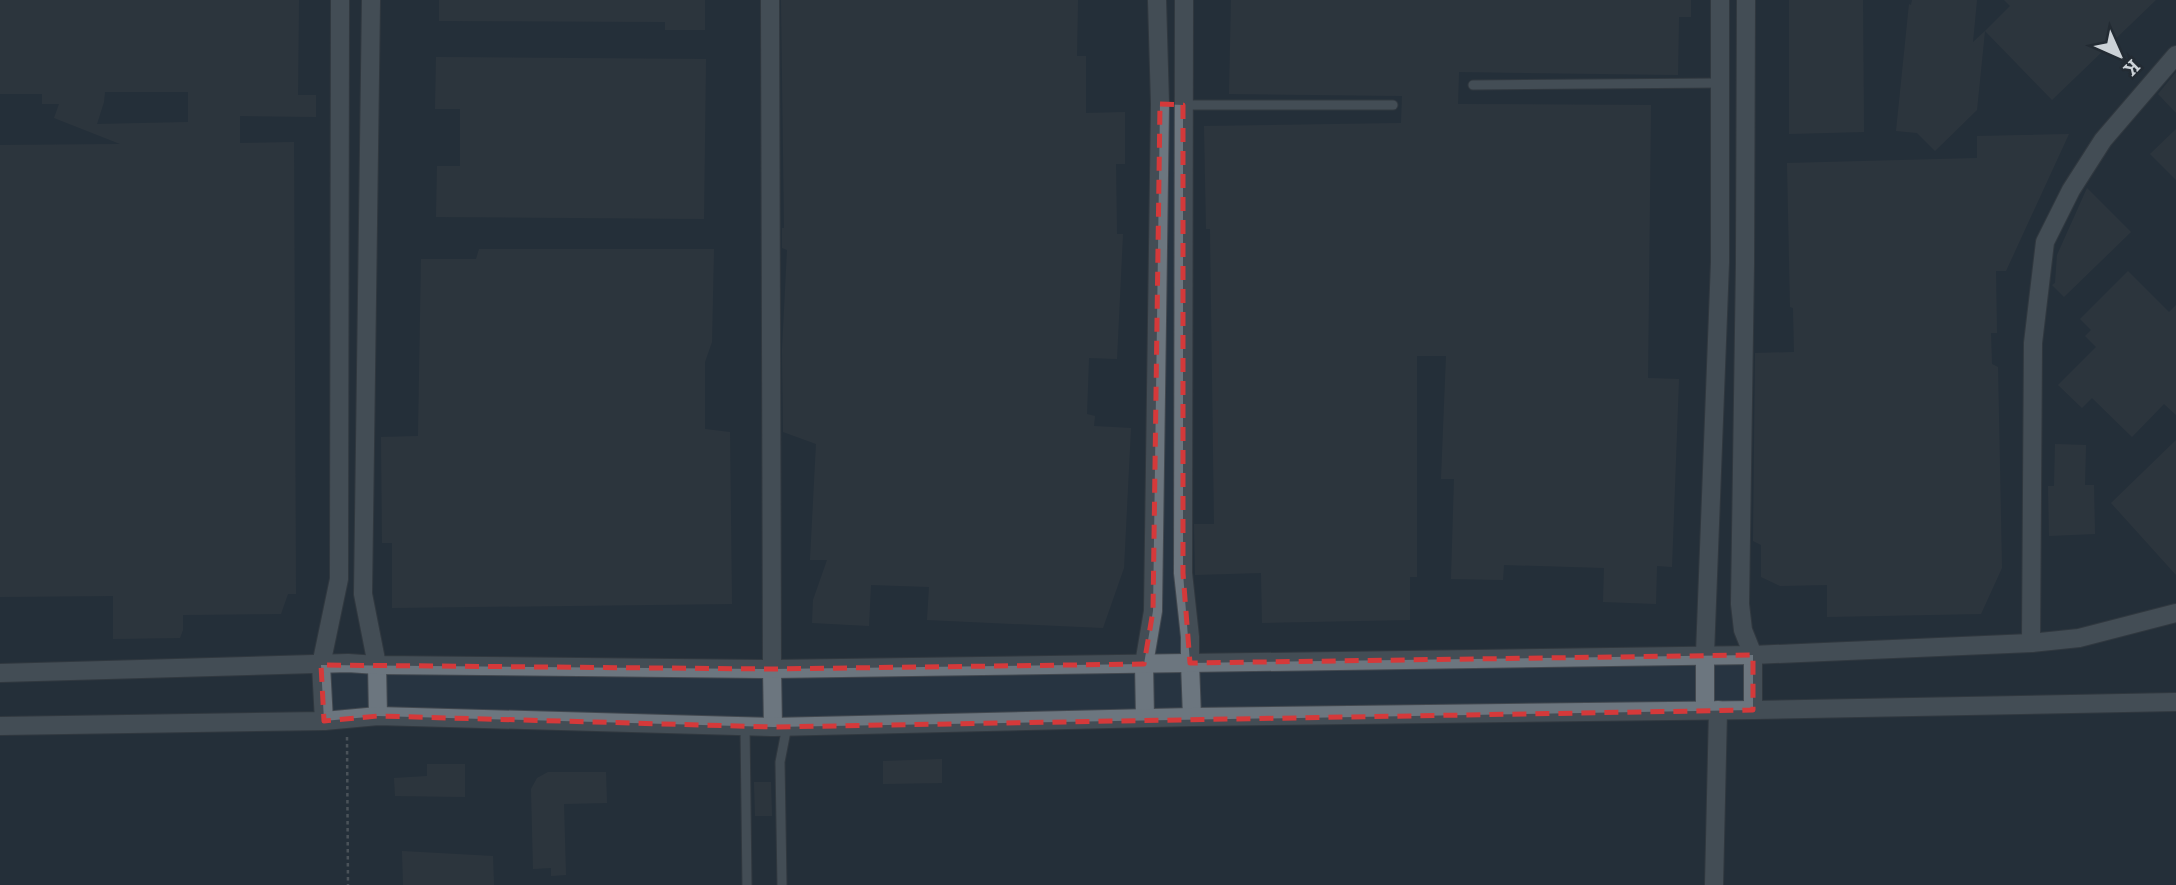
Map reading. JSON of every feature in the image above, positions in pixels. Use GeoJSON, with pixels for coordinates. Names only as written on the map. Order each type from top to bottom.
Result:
{"type":"FeatureCollection","features":[{"type":"Feature","properties":{"kind":"street"},"geometry":{"type":"LineString","coordinates":[[324,721],[321,665],[339,579],[340,0]]}},
{"type":"Feature","properties":{"kind":"street"},"geometry":{"type":"LineString","coordinates":[[371,0],[363,594],[377,665],[378,716]]}},
{"type":"Feature","properties":{"kind":"street"},"geometry":{"type":"LineString","coordinates":[[770,0],[772,669],[780,727]]}},
{"type":"Feature","properties":{"kind":"street"},"geometry":{"type":"LineString","coordinates":[[1145,718],[1144,664],[1153,611],[1160,104],[1157,0]]}},
{"type":"Feature","properties":{"kind":"street"},"geometry":{"type":"LineString","coordinates":[[1184,0],[1183,573],[1190,637],[1192,717]]}},
{"type":"Feature","properties":{"kind":"street"},"geometry":{"type":"LineString","coordinates":[[1714,885],[1712,710],[1705,654],[1720,262],[1720,0]]}},
{"type":"Feature","properties":{"kind":"street"},"geometry":{"type":"LineString","coordinates":[[1746,0],[1740,604],[1743,630],[1753,655],[1753,710]]}},
{"type":"Feature","properties":{"kind":"street"},"geometry":{"type":"LineString","coordinates":[[2031,643],[2033,343],[2045,242],[2071,190],[2103,140],[2176,55]]}},
{"type":"Feature","properties":{"kind":"street"},"geometry":{"type":"LineString","coordinates":[[1160,104],[1183,105]]}},
{"type":"Feature","properties":{"kind":"street"},"geometry":{"type":"LineString","coordinates":[[1720,135],[1746,134]]}},
{"type":"Feature","properties":{"kind":"street"},"geometry":{"type":"LineString","coordinates":[[1720,262],[1745,263]]}},
{"type":"Feature","properties":{"kind":"street"},"geometry":{"type":"LineString","coordinates":[[0,673],[348,663],[772,669],[1753,655],[2031,643],[2079,638],[2176,613]]}},
{"type":"Feature","properties":{"kind":"street"},"geometry":{"type":"LineString","coordinates":[[0,726],[324,721],[378,716],[780,727],[1192,717],[2176,702]]}},
{"type":"Feature","properties":{"kind":"lane"},"geometry":{"type":"LineString","coordinates":[[1473,86],[1720,83]]}},
{"type":"Feature","properties":{"kind":"lane"},"geometry":{"type":"LineString","coordinates":[[1183,105],[1392,106]]}},
{"type":"Feature","properties":{"kind":"lane"},"geometry":{"type":"LineString","coordinates":[[746,727],[747,885]]}},
{"type":"Feature","properties":{"kind":"lane"},"geometry":{"type":"LineString","coordinates":[[780,727],[782,885]]}},
{"type":"Feature","properties":{"kind":"path"},"geometry":{"type":"LineString","coordinates":[[346,719],[348,885]]}},
{"type":"Feature","properties":{"kind":"highlighted area"},"geometry":{"type":"Polygon","coordinates":[[[1160,104],[1183,105],[1183,573],[1190,663],[1753,655],[1753,710],[773,727],[378,716],[324,721],[321,665],[772,669],[1144,664],[1153,611],[1160,104]]]}},
{"type":"Feature","properties":{"kind":"shaded area"},"geometry":{"type":"Polygon","coordinates":[[[0,0],[2176,0],[2176,885],[0,885],[0,0]]]}},
{"type":"Feature","properties":{"kind":"building"},"geometry":{"type":"Polygon","coordinates":[[[0,0],[299,0],[298,95],[316,95],[316,117],[240,116],[240,143],[294,142],[296,594],[288,594],[281,614],[183,615],[180,638],[113,639],[113,596],[0,597],[0,145],[120,144],[54,118],[59,104],[42,104],[42,94],[0,94],[0,0]],[[105,92],[97,124],[188,122],[188,92],[105,92]]]}},
{"type":"Feature","properties":{"kind":"building"},"geometry":{"type":"Polygon","coordinates":[[[439,0],[705,0],[705,30],[665,30],[665,22],[439,21],[439,0]]]}},
{"type":"Feature","properties":{"kind":"building"},"geometry":{"type":"Polygon","coordinates":[[[781,0],[1078,0],[1077,56],[1086,56],[1086,113],[1125,112],[1125,164],[1116,164],[1117,234],[1123,234],[1117,359],[1089,358],[1087,414],[1095,416],[1094,426],[1131,428],[1124,568],[1103,628],[927,620],[929,587],[871,585],[869,626],[812,623],[813,600],[827,560],[810,560],[816,444],[783,432],[782,350],[787,250],[782,248],[781,0]]]}},
{"type":"Feature","properties":{"kind":"building"},"geometry":{"type":"Polygon","coordinates":[[[1231,0],[1691,0],[1691,17],[1679,17],[1678,75],[1459,72],[1458,104],[1651,105],[1648,378],[1679,379],[1672,567],[1657,566],[1656,604],[1603,602],[1604,568],[1504,565],[1503,580],[1451,579],[1454,479],[1441,479],[1446,356],[1417,356],[1417,577],[1410,577],[1410,620],[1262,623],[1261,573],[1195,575],[1194,524],[1214,524],[1210,229],[1206,229],[1204,126],[1401,123],[1402,96],[1229,94],[1231,0]]]}},
{"type":"Feature","properties":{"kind":"building"},"geometry":{"type":"Polygon","coordinates":[[[1789,0],[1863,0],[1864,132],[1789,134],[1789,0]]]}},
{"type":"Feature","properties":{"kind":"building"},"geometry":{"type":"Polygon","coordinates":[[[1912,0],[1977,0],[1973,42],[1985,31],[1977,110],[1935,151],[1917,133],[1896,131],[1909,4],[1911,5],[1912,0]]]}},
{"type":"Feature","properties":{"kind":"building"},"geometry":{"type":"Polygon","coordinates":[[[2004,0],[2156,0],[2052,100],[1985,31],[2010,6],[2004,0]]]}},
{"type":"Feature","properties":{"kind":"building"},"geometry":{"type":"Polygon","coordinates":[[[436,57],[706,59],[704,219],[436,217],[437,166],[460,166],[460,109],[435,109],[436,57]]]}},
{"type":"Feature","properties":{"kind":"building"},"geometry":{"type":"Polygon","coordinates":[[[2176,72],[2176,113],[2158,94],[2176,72]]]}},
{"type":"Feature","properties":{"kind":"building"},"geometry":{"type":"Polygon","coordinates":[[[2176,129],[2176,180],[2150,154],[2176,129]]]}},
{"type":"Feature","properties":{"kind":"building"},"geometry":{"type":"Polygon","coordinates":[[[2069,134],[2006,271],[1996,271],[1997,333],[1991,333],[1992,364],[1998,367],[2002,568],[1981,614],[1827,617],[1827,585],[1780,586],[1761,577],[1761,545],[1753,541],[1755,353],[1794,352],[1793,308],[1790,307],[1787,163],[1977,158],[1977,136],[2069,134]]]}},
{"type":"Feature","properties":{"kind":"building"},"geometry":{"type":"Polygon","coordinates":[[[2087,188],[2131,232],[2064,297],[2052,285],[2055,283],[2057,255],[2087,188]]]}},
{"type":"Feature","properties":{"kind":"building"},"geometry":{"type":"Polygon","coordinates":[[[479,249],[714,249],[712,342],[705,362],[705,429],[730,432],[732,604],[392,608],[392,543],[382,543],[381,437],[418,436],[421,259],[476,259],[479,249]]]}},
{"type":"Feature","properties":{"kind":"building"},"geometry":{"type":"Polygon","coordinates":[[[2128,271],[2169,312],[2176,305],[2176,415],[2164,404],[2132,437],[2092,398],[2082,408],[2058,385],[2096,347],[2085,336],[2091,330],[2080,319],[2128,271]]]}},
{"type":"Feature","properties":{"kind":"building"},"geometry":{"type":"Polygon","coordinates":[[[2176,440],[2176,575],[2111,503],[2176,440]]]}},
{"type":"Feature","properties":{"kind":"building"},"geometry":{"type":"Polygon","coordinates":[[[2055,444],[2086,445],[2085,485],[2094,485],[2095,534],[2049,536],[2048,486],[2054,486],[2055,444]]]}},
{"type":"Feature","properties":{"kind":"building"},"geometry":{"type":"Polygon","coordinates":[[[942,759],[942,783],[883,784],[883,761],[942,759]]]}},
{"type":"Feature","properties":{"kind":"building"},"geometry":{"type":"Polygon","coordinates":[[[427,764],[465,764],[465,797],[395,796],[394,778],[427,776],[427,764]]]}},
{"type":"Feature","properties":{"kind":"building"},"geometry":{"type":"Polygon","coordinates":[[[548,772],[606,772],[607,803],[564,804],[566,875],[551,876],[551,868],[533,869],[531,789],[537,778],[548,772]]]}},
{"type":"Feature","properties":{"kind":"building"},"geometry":{"type":"Polygon","coordinates":[[[754,782],[771,782],[772,816],[755,816],[754,782]]]}},
{"type":"Feature","properties":{"kind":"building"},"geometry":{"type":"Polygon","coordinates":[[[402,851],[493,856],[494,885],[403,885],[402,851]]]}}]}
